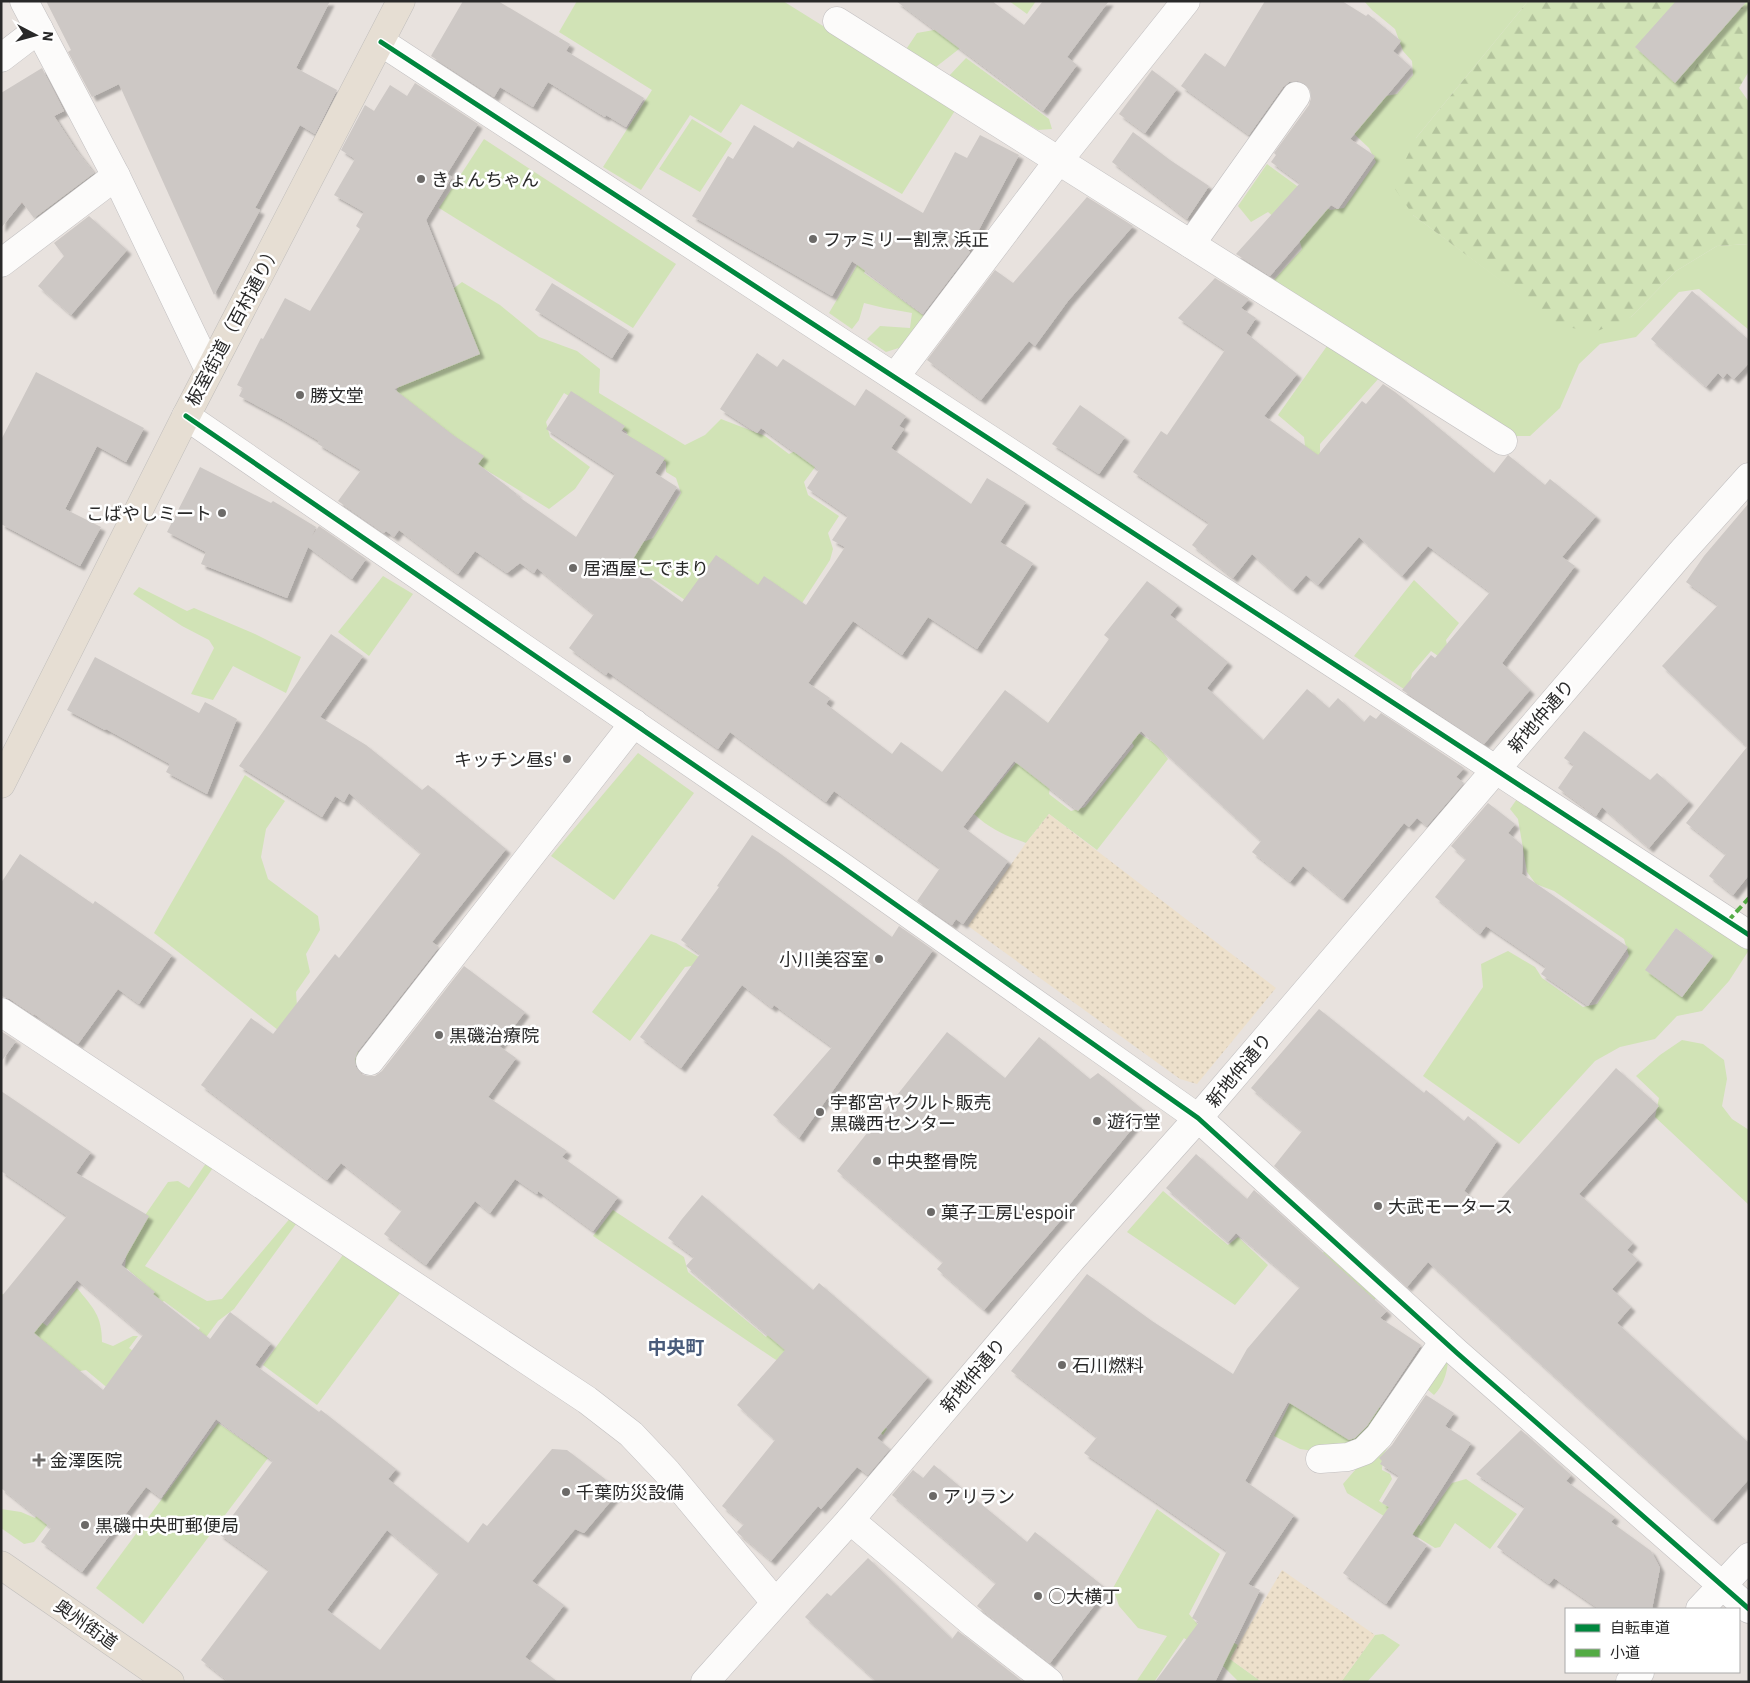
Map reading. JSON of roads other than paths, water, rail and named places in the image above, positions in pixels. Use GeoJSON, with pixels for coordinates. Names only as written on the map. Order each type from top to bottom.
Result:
{"type":"FeatureCollection","features":[{"type":"Feature","properties":{"kind":"main road","name":"板室街道（百村通り）"},"geometry":{"type":"LineString","coordinates":[[1,784],[209,370],[401,1]]}},
{"type":"Feature","properties":{"kind":"main road","name":"奥州街道"},"geometry":{"type":"LineString","coordinates":[[1,1565],[170,1682]]}},
{"type":"Feature","properties":{"kind":"street"},"geometry":{"type":"LineString","coordinates":[[24,1],[116,176],[209,370]]}},
{"type":"Feature","properties":{"kind":"street"},"geometry":{"type":"LineString","coordinates":[[895,377],[1059,160],[1186,1]]}},
{"type":"Feature","properties":{"kind":"street"},"geometry":{"type":"LineString","coordinates":[[837,21],[1059,160],[1316,325],[1503,441]]}},
{"type":"Feature","properties":{"kind":"street"},"geometry":{"type":"LineString","coordinates":[[1,58],[39,29]]}},
{"type":"Feature","properties":{"kind":"street"},"geometry":{"type":"LineString","coordinates":[[381,42],[1749,935]]}},
{"type":"Feature","properties":{"kind":"street"},"geometry":{"type":"LineString","coordinates":[[1191,244],[1296,96]]}},
{"type":"Feature","properties":{"kind":"street"},"geometry":{"type":"LineString","coordinates":[[1,263],[116,176]]}},
{"type":"Feature","properties":{"kind":"street"},"geometry":{"type":"LineString","coordinates":[[186,416],[841,866],[1198,1118],[1444,1342],[1749,1610]]}},
{"type":"Feature","properties":{"kind":"street","name":"新地仲通り"},"geometry":{"type":"LineString","coordinates":[[705,1682],[850,1520],[1072,1259],[1198,1118],[1667,569],[1749,477]]}},
{"type":"Feature","properties":{"kind":"street"},"geometry":{"type":"LineString","coordinates":[[370,1061],[634,723]]}},
{"type":"Feature","properties":{"kind":"street"},"geometry":{"type":"LineString","coordinates":[[1,1012],[588,1400],[631,1434],[667,1472],[775,1602]]}},
{"type":"Feature","properties":{"kind":"street"},"geometry":{"type":"LineString","coordinates":[[1320,1459],[1348,1457],[1364,1450],[1379,1436],[1444,1342]]}},
{"type":"Feature","properties":{"kind":"street"},"geometry":{"type":"LineString","coordinates":[[850,1520],[974,1624],[1049,1682]]}},
{"type":"Feature","properties":{"kind":"street"},"geometry":{"type":"LineString","coordinates":[[1701,1608],[1749,1557]]}},
{"type":"Feature","properties":{"kind":"street"},"geometry":{"type":"LineString","coordinates":[[1630,1682],[1639,1673]]}},
{"type":"Feature","properties":{"kind":"place","name":"きょんちゃん"},"geometry":{"type":"Point","coordinates":[421,179]}},
{"type":"Feature","properties":{"kind":"place","name":"ファミリー割烹 浜正"},"geometry":{"type":"Point","coordinates":[813,239]}},
{"type":"Feature","properties":{"kind":"place","name":"勝文堂"},"geometry":{"type":"Point","coordinates":[300,395]}},
{"type":"Feature","properties":{"kind":"place","name":"こばやしミート"},"geometry":{"type":"Point","coordinates":[222,513]}},
{"type":"Feature","properties":{"kind":"place","name":"居酒屋こでまり"},"geometry":{"type":"Point","coordinates":[573,568]}},
{"type":"Feature","properties":{"kind":"place","name":"キッチン昼s'"},"geometry":{"type":"Point","coordinates":[567,759]}},
{"type":"Feature","properties":{"kind":"place","name":"小川美容室"},"geometry":{"type":"Point","coordinates":[879,959]}},
{"type":"Feature","properties":{"kind":"place","name":"黒磯治療院"},"geometry":{"type":"Point","coordinates":[439,1035]}},
{"type":"Feature","properties":{"kind":"place","name":"宇都宮ヤクルト販売 黒磯西センター"},"geometry":{"type":"Point","coordinates":[820,1112]}},
{"type":"Feature","properties":{"kind":"place","name":"遊行堂"},"geometry":{"type":"Point","coordinates":[1097,1121]}},
{"type":"Feature","properties":{"kind":"place","name":"中央整骨院"},"geometry":{"type":"Point","coordinates":[877,1161]}},
{"type":"Feature","properties":{"kind":"place","name":"大武モータース"},"geometry":{"type":"Point","coordinates":[1378,1206]}},
{"type":"Feature","properties":{"kind":"place","name":"菓子工房L'espoir"},"geometry":{"type":"Point","coordinates":[931,1212]}},
{"type":"Feature","properties":{"kind":"place","name":"石川燃料"},"geometry":{"type":"Point","coordinates":[1062,1365]}},
{"type":"Feature","properties":{"kind":"place","name":"金澤医院"},"geometry":{"type":"Point","coordinates":[39,1460]}},
{"type":"Feature","properties":{"kind":"place","name":"千葉防災設備"},"geometry":{"type":"Point","coordinates":[566,1492]}},
{"type":"Feature","properties":{"kind":"place","name":"アリラン"},"geometry":{"type":"Point","coordinates":[933,1496]}},
{"type":"Feature","properties":{"kind":"place","name":"黒磯中央町郵便局"},"geometry":{"type":"Point","coordinates":[85,1525]}},
{"type":"Feature","properties":{"kind":"place","name":"○大横丁"},"geometry":{"type":"Point","coordinates":[1038,1596]}},
{"type":"Feature","properties":{"kind":"district","name":"中央町"},"geometry":{"type":"Point","coordinates":[676,1347]}}]}
